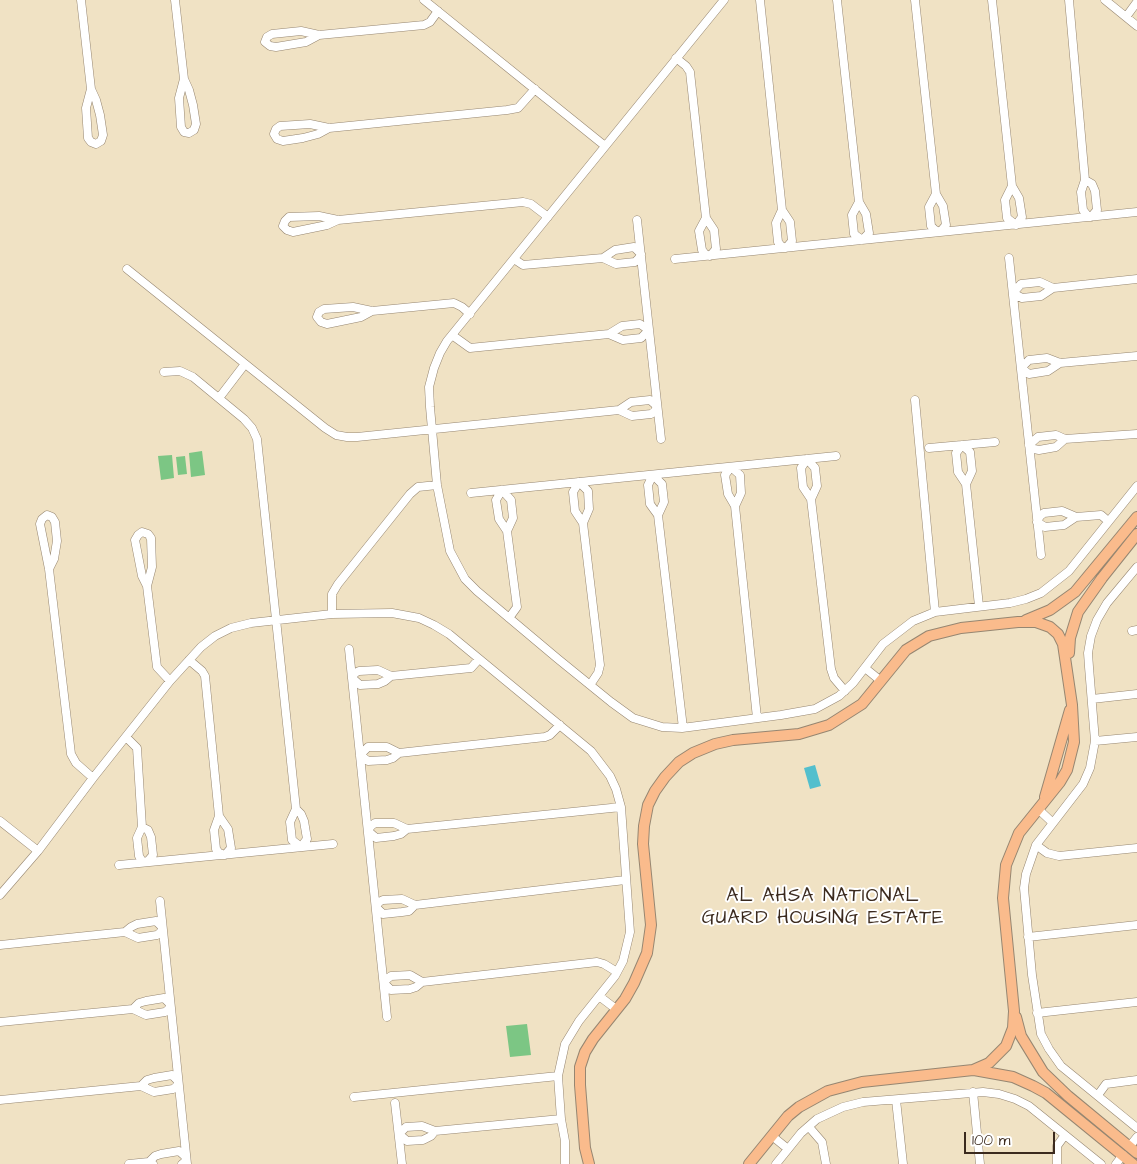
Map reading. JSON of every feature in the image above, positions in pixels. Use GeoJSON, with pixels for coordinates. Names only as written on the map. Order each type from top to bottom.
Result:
{"type":"FeatureCollection","features":[{"type":"Feature","properties":{"kind":"main road"},"geometry":{"type":"LineString","coordinates":[[1067,669],[1070,638],[1078,612],[1137,517]]}},
{"type":"Feature","properties":{"kind":"main road"},"geometry":{"type":"LineString","coordinates":[[1018,622],[1039,616],[1062,603],[1137,534]]}},
{"type":"Feature","properties":{"kind":"main road"},"geometry":{"type":"LineString","coordinates":[[584,1164],[585,1148],[580,1067],[593,1039],[634,983],[647,953],[651,925],[643,844],[644,826],[648,805],[655,790],[665,777],[679,762],[693,753],[715,744],[734,740],[799,734],[829,725],[862,704],[906,650],[929,636],[961,628],[1036,622],[1050,627],[1058,634],[1063,644],[1072,705],[1074,742],[1067,770],[1060,782],[1019,834],[1006,865],[1003,898],[1014,1011],[1013,1028],[1006,1046],[989,1063],[973,1070]]}},
{"type":"Feature","properties":{"kind":"main road"},"geometry":{"type":"LineString","coordinates":[[1014,1011],[1021,1036],[1036,1062],[1053,1083],[1130,1152],[1133,1164]]}},
{"type":"Feature","properties":{"kind":"main road"},"geometry":{"type":"LineString","coordinates":[[749,1164],[788,1116],[799,1107],[828,1091],[880,1079],[973,1070],[999,1074],[1024,1081],[1046,1093],[1083,1124],[1130,1152]]}},
{"type":"Feature","properties":{"kind":"main road"},"geometry":{"type":"LineString","coordinates":[[1083,1124],[1090,1115]]}},
{"type":"Feature","properties":{"kind":"main road"},"geometry":{"type":"LineString","coordinates":[[585,1148],[589,1164]]}},
{"type":"Feature","properties":{"kind":"street"},"geometry":{"type":"LineString","coordinates":[[81,0],[90,90],[86,108],[88,138],[96,144],[103,135],[96,100],[90,90]]}},
{"type":"Feature","properties":{"kind":"street"},"geometry":{"type":"LineString","coordinates":[[175,0],[184,79],[193,105],[196,124],[194,130],[189,133],[184,132],[181,127],[179,98],[184,79]]}},
{"type":"Feature","properties":{"kind":"street"},"geometry":{"type":"LineString","coordinates":[[424,0],[605,146]]}},
{"type":"Feature","properties":{"kind":"street"},"geometry":{"type":"LineString","coordinates":[[724,0],[452,335],[440,353],[434,368],[430,387],[437,486],[446,535],[456,565],[465,579],[590,685],[634,718],[662,727],[684,728],[757,718],[815,709],[829,703],[845,691],[883,644],[913,621],[935,612],[1010,603],[1041,593],[1069,571],[1137,486]]}},
{"type":"Feature","properties":{"kind":"street"},"geometry":{"type":"LineString","coordinates":[[760,0],[782,210],[790,222],[792,241],[786,248]]}},
{"type":"Feature","properties":{"kind":"street"},"geometry":{"type":"LineString","coordinates":[[837,0],[859,202],[866,214],[869,233],[862,240]]}},
{"type":"Feature","properties":{"kind":"street"},"geometry":{"type":"LineString","coordinates":[[915,0],[936,194],[943,206],[946,225],[940,232]]}},
{"type":"Feature","properties":{"kind":"street"},"geometry":{"type":"LineString","coordinates":[[992,0],[1012,186],[1019,198],[1022,217],[1016,225]]}},
{"type":"Feature","properties":{"kind":"street"},"geometry":{"type":"LineString","coordinates":[[1069,0],[1085,180],[1081,192],[1083,210],[1091,217]]}},
{"type":"Feature","properties":{"kind":"street"},"geometry":{"type":"LineString","coordinates":[[1106,0],[1137,26]]}},
{"type":"Feature","properties":{"kind":"street"},"geometry":{"type":"LineString","coordinates":[[1126,17],[1137,1]]}},
{"type":"Feature","properties":{"kind":"street"},"geometry":{"type":"LineString","coordinates":[[318,35],[306,42],[276,47],[270,46],[265,42],[267,37],[272,34],[301,31],[318,35],[424,24],[430,22],[438,11]]}},
{"type":"Feature","properties":{"kind":"street"},"geometry":{"type":"LineString","coordinates":[[676,58],[690,72],[706,218],[714,230],[716,249],[710,256]]}},
{"type":"Feature","properties":{"kind":"street"},"geometry":{"type":"LineString","coordinates":[[329,128],[310,124],[280,126],[274,134],[283,141],[303,138],[329,128],[507,110],[518,108],[535,89]]}},
{"type":"Feature","properties":{"kind":"street"},"geometry":{"type":"LineString","coordinates":[[1085,180],[1092,184],[1095,191],[1098,210],[1091,217]]}},
{"type":"Feature","properties":{"kind":"street"},"geometry":{"type":"LineString","coordinates":[[1012,186],[1005,200],[1007,218],[1016,225]]}},
{"type":"Feature","properties":{"kind":"street"},"geometry":{"type":"LineString","coordinates":[[936,194],[929,207],[931,226],[940,232]]}},
{"type":"Feature","properties":{"kind":"street"},"geometry":{"type":"LineString","coordinates":[[338,220],[327,225],[292,232],[283,226],[290,217],[319,216],[338,220],[523,202],[531,204],[548,217]]}},
{"type":"Feature","properties":{"kind":"street"},"geometry":{"type":"LineString","coordinates":[[859,202],[852,215],[854,234],[862,240]]}},
{"type":"Feature","properties":{"kind":"street"},"geometry":{"type":"LineString","coordinates":[[782,210],[776,223],[778,242],[786,248]]}},
{"type":"Feature","properties":{"kind":"street"},"geometry":{"type":"LineString","coordinates":[[675,259],[1137,212]]}},
{"type":"Feature","properties":{"kind":"street"},"geometry":{"type":"LineString","coordinates":[[706,218],[699,231],[702,250],[710,256]]}},
{"type":"Feature","properties":{"kind":"street"},"geometry":{"type":"LineString","coordinates":[[637,220],[661,439]]}},
{"type":"Feature","properties":{"kind":"street"},"geometry":{"type":"LineString","coordinates":[[514,259],[524,265],[603,258],[615,250],[634,247],[641,254]]}},
{"type":"Feature","properties":{"kind":"street"},"geometry":{"type":"LineString","coordinates":[[603,258],[616,264],[635,262],[641,254]]}},
{"type":"Feature","properties":{"kind":"street"},"geometry":{"type":"LineString","coordinates":[[1009,258],[1041,555]]}},
{"type":"Feature","properties":{"kind":"street"},"geometry":{"type":"LineString","coordinates":[[127,269],[336,435],[357,438],[619,410],[631,402],[650,400],[657,406]]}},
{"type":"Feature","properties":{"kind":"street"},"geometry":{"type":"LineString","coordinates":[[1013,293],[1022,298],[1041,296],[1053,288],[1137,279]]}},
{"type":"Feature","properties":{"kind":"street"},"geometry":{"type":"LineString","coordinates":[[1013,293],[1021,284],[1040,282],[1053,288]]}},
{"type":"Feature","properties":{"kind":"street"},"geometry":{"type":"LineString","coordinates":[[372,312],[353,307],[324,309],[319,312],[318,317],[321,322],[327,324],[346,321],[372,312],[454,303],[470,314]]}},
{"type":"Feature","properties":{"kind":"street"},"geometry":{"type":"LineString","coordinates":[[452,335],[470,348],[610,334],[622,326],[640,324],[649,330]]}},
{"type":"Feature","properties":{"kind":"street"},"geometry":{"type":"LineString","coordinates":[[610,334],[623,340],[641,338],[649,330]]}},
{"type":"Feature","properties":{"kind":"street"},"geometry":{"type":"LineString","coordinates":[[1021,368],[1030,374],[1048,371],[1060,364],[1137,356]]}},
{"type":"Feature","properties":{"kind":"street"},"geometry":{"type":"LineString","coordinates":[[1021,368],[1029,360],[1047,358],[1060,364]]}},
{"type":"Feature","properties":{"kind":"street"},"geometry":{"type":"LineString","coordinates":[[219,398],[245,364]]}},
{"type":"Feature","properties":{"kind":"street"},"geometry":{"type":"LineString","coordinates":[[164,372],[180,371],[187,374],[244,419],[252,428],[257,439],[296,809],[290,822],[292,840],[301,847]]}},
{"type":"Feature","properties":{"kind":"street"},"geometry":{"type":"LineString","coordinates":[[915,400],[935,612]]}},
{"type":"Feature","properties":{"kind":"street"},"geometry":{"type":"LineString","coordinates":[[619,410],[632,416],[642,415],[651,414],[657,406]]}},
{"type":"Feature","properties":{"kind":"street"},"geometry":{"type":"LineString","coordinates":[[1029,445],[1034,449],[1048,448],[1056,447],[1065,440],[1137,434]]}},
{"type":"Feature","properties":{"kind":"street"},"geometry":{"type":"LineString","coordinates":[[1029,445],[1038,437],[1056,435],[1065,440]]}},
{"type":"Feature","properties":{"kind":"street"},"geometry":{"type":"LineString","coordinates":[[929,448],[995,442]]}},
{"type":"Feature","properties":{"kind":"street"},"geometry":{"type":"LineString","coordinates":[[962,445],[956,453],[958,472],[966,484],[979,606]]}},
{"type":"Feature","properties":{"kind":"street"},"geometry":{"type":"LineString","coordinates":[[962,445],[970,452],[972,471],[966,484]]}},
{"type":"Feature","properties":{"kind":"street"},"geometry":{"type":"LineString","coordinates":[[471,493],[836,456]]}},
{"type":"Feature","properties":{"kind":"street"},"geometry":{"type":"LineString","coordinates":[[807,459],[815,468],[817,486],[811,499]]}},
{"type":"Feature","properties":{"kind":"street"},"geometry":{"type":"LineString","coordinates":[[807,459],[801,468],[803,487],[811,499],[831,669],[834,678],[845,691]]}},
{"type":"Feature","properties":{"kind":"street"},"geometry":{"type":"LineString","coordinates":[[731,467],[740,475],[742,493],[736,506]]}},
{"type":"Feature","properties":{"kind":"street"},"geometry":{"type":"LineString","coordinates":[[731,467],[725,475],[728,494],[736,506],[757,718]]}},
{"type":"Feature","properties":{"kind":"street"},"geometry":{"type":"LineString","coordinates":[[653,475],[662,484],[664,502],[658,516]]}},
{"type":"Feature","properties":{"kind":"street"},"geometry":{"type":"LineString","coordinates":[[653,475],[648,485],[650,504],[658,516],[684,728]]}},
{"type":"Feature","properties":{"kind":"street"},"geometry":{"type":"LineString","coordinates":[[579,482],[588,491],[589,510],[583,523]]}},
{"type":"Feature","properties":{"kind":"street"},"geometry":{"type":"LineString","coordinates":[[579,482],[573,492],[576,511],[583,523],[600,664],[598,673],[590,685]]}},
{"type":"Feature","properties":{"kind":"street"},"geometry":{"type":"LineString","coordinates":[[332,614],[332,594],[338,584],[410,494],[418,488],[437,486]]}},
{"type":"Feature","properties":{"kind":"street"},"geometry":{"type":"LineString","coordinates":[[502,490],[496,500],[499,519],[507,531],[517,607],[509,618]]}},
{"type":"Feature","properties":{"kind":"street"},"geometry":{"type":"LineString","coordinates":[[502,490],[511,500],[513,518],[507,531]]}},
{"type":"Feature","properties":{"kind":"street"},"geometry":{"type":"LineString","coordinates":[[1037,522],[1044,513],[1062,511],[1076,517],[1102,515],[1108,521]]}},
{"type":"Feature","properties":{"kind":"street"},"geometry":{"type":"LineString","coordinates":[[49,569],[54,559],[56,542],[55,522],[52,517],[47,515],[40,524],[49,569],[71,754],[76,764],[93,778]]}},
{"type":"Feature","properties":{"kind":"street"},"geometry":{"type":"LineString","coordinates":[[1037,522],[1045,527],[1064,525],[1076,517]]}},
{"type":"Feature","properties":{"kind":"street"},"geometry":{"type":"LineString","coordinates":[[148,586],[142,576],[135,540],[142,532],[148,534],[150,538],[152,568],[148,586],[157,667],[170,681]]}},
{"type":"Feature","properties":{"kind":"street"},"geometry":{"type":"LineString","coordinates":[[1137,567],[1108,603],[1097,620],[1091,636],[1088,653],[1095,742],[1090,768],[1083,784],[1036,845],[1026,874],[1024,888],[1028,937],[1041,1034],[1061,1066],[1137,1128]]}},
{"type":"Feature","properties":{"kind":"street"},"geometry":{"type":"LineString","coordinates":[[0,895],[38,851],[170,681],[201,647],[215,636],[231,628],[251,623],[332,614],[392,613],[419,618],[434,625],[449,634],[591,751],[603,766],[616,789],[621,807],[630,932],[623,961],[617,972],[571,1032],[565,1044],[558,1076],[566,1164]]}},
{"type":"Feature","properties":{"kind":"street"},"geometry":{"type":"LineString","coordinates":[[349,649],[387,1017]]}},
{"type":"Feature","properties":{"kind":"street"},"geometry":{"type":"LineString","coordinates":[[352,678],[359,671],[378,670],[391,676],[471,668],[479,659]]}},
{"type":"Feature","properties":{"kind":"street"},"geometry":{"type":"LineString","coordinates":[[189,660],[205,676],[219,816],[214,830],[216,849],[225,855]]}},
{"type":"Feature","properties":{"kind":"street"},"geometry":{"type":"LineString","coordinates":[[865,668],[881,681]]}},
{"type":"Feature","properties":{"kind":"street"},"geometry":{"type":"LineString","coordinates":[[352,678],[360,685],[385,682],[391,676]]}},
{"type":"Feature","properties":{"kind":"street"},"geometry":{"type":"LineString","coordinates":[[1092,699],[1137,694]]}},
{"type":"Feature","properties":{"kind":"street"},"geometry":{"type":"LineString","coordinates":[[360,755],[368,761],[387,760],[399,753],[545,737],[550,735],[560,725]]}},
{"type":"Feature","properties":{"kind":"street"},"geometry":{"type":"LineString","coordinates":[[126,737],[137,748],[142,827],[137,838],[139,856],[142,861],[147,862]]}},
{"type":"Feature","properties":{"kind":"street"},"geometry":{"type":"LineString","coordinates":[[1095,742],[1137,737]]}},
{"type":"Feature","properties":{"kind":"street"},"geometry":{"type":"LineString","coordinates":[[360,755],[368,747],[387,746],[399,753]]}},
{"type":"Feature","properties":{"kind":"street"},"geometry":{"type":"LineString","coordinates":[[1040,806],[1053,823]]}},
{"type":"Feature","properties":{"kind":"street"},"geometry":{"type":"LineString","coordinates":[[368,831],[375,823],[394,823],[407,829],[621,807]]}},
{"type":"Feature","properties":{"kind":"street"},"geometry":{"type":"LineString","coordinates":[[296,809],[304,821],[306,839],[301,847]]}},
{"type":"Feature","properties":{"kind":"street"},"geometry":{"type":"LineString","coordinates":[[219,816],[228,829],[230,848],[225,855]]}},
{"type":"Feature","properties":{"kind":"street"},"geometry":{"type":"LineString","coordinates":[[0,821],[38,851]]}},
{"type":"Feature","properties":{"kind":"street"},"geometry":{"type":"LineString","coordinates":[[142,827],[148,830],[153,855],[147,862]]}},
{"type":"Feature","properties":{"kind":"street"},"geometry":{"type":"LineString","coordinates":[[368,831],[376,838],[401,834],[407,829]]}},
{"type":"Feature","properties":{"kind":"street"},"geometry":{"type":"LineString","coordinates":[[119,865],[333,844]]}},
{"type":"Feature","properties":{"kind":"street"},"geometry":{"type":"LineString","coordinates":[[1036,845],[1047,853],[1059,856],[1137,848]]}},
{"type":"Feature","properties":{"kind":"street"},"geometry":{"type":"LineString","coordinates":[[376,907],[384,914],[402,912],[415,905],[625,880]]}},
{"type":"Feature","properties":{"kind":"street"},"geometry":{"type":"LineString","coordinates":[[376,907],[383,900],[402,899],[415,905]]}},
{"type":"Feature","properties":{"kind":"street"},"geometry":{"type":"LineString","coordinates":[[160,901],[187,1160]]}},
{"type":"Feature","properties":{"kind":"street"},"geometry":{"type":"LineString","coordinates":[[125,932],[131,926],[156,921],[162,927]]}},
{"type":"Feature","properties":{"kind":"street"},"geometry":{"type":"LineString","coordinates":[[1028,937],[1137,926]]}},
{"type":"Feature","properties":{"kind":"street"},"geometry":{"type":"LineString","coordinates":[[0,945],[125,932],[138,938],[148,937],[157,935],[161,932],[162,927]]}},
{"type":"Feature","properties":{"kind":"street"},"geometry":{"type":"LineString","coordinates":[[384,983],[391,990],[410,989],[422,982],[597,962],[617,972]]}},
{"type":"Feature","properties":{"kind":"street"},"geometry":{"type":"LineString","coordinates":[[384,983],[391,976],[410,975],[422,982]]}},
{"type":"Feature","properties":{"kind":"street"},"geometry":{"type":"LineString","coordinates":[[599,996],[616,1009]]}},
{"type":"Feature","properties":{"kind":"street"},"geometry":{"type":"LineString","coordinates":[[133,1009],[139,1003],[155,999],[164,998],[170,1004]]}},
{"type":"Feature","properties":{"kind":"street"},"geometry":{"type":"LineString","coordinates":[[1037,1013],[1137,1002]]}},
{"type":"Feature","properties":{"kind":"street"},"geometry":{"type":"LineString","coordinates":[[0,1022],[133,1009],[146,1014],[165,1012],[169,1009],[170,1004]]}},
{"type":"Feature","properties":{"kind":"street"},"geometry":{"type":"LineString","coordinates":[[0,1100],[141,1086],[154,1078],[172,1075],[178,1081]]}},
{"type":"Feature","properties":{"kind":"street"},"geometry":{"type":"LineString","coordinates":[[354,1097],[558,1076]]}},
{"type":"Feature","properties":{"kind":"street"},"geometry":{"type":"LineString","coordinates":[[1098,1095],[1106,1084],[1137,1080]]}},
{"type":"Feature","properties":{"kind":"street"},"geometry":{"type":"LineString","coordinates":[[141,1086],[154,1092],[173,1089],[177,1086],[178,1081]]}},
{"type":"Feature","properties":{"kind":"street"},"geometry":{"type":"LineString","coordinates":[[973,1092],[980,1164]]}},
{"type":"Feature","properties":{"kind":"street"},"geometry":{"type":"LineString","coordinates":[[776,1164],[809,1126],[818,1119],[843,1107],[863,1102],[973,1092],[999,1094],[1029,1106],[1101,1164]]}},
{"type":"Feature","properties":{"kind":"street"},"geometry":{"type":"LineString","coordinates":[[896,1100],[903,1164]]}},
{"type":"Feature","properties":{"kind":"street"},"geometry":{"type":"LineString","coordinates":[[395,1102],[402,1164]]}},
{"type":"Feature","properties":{"kind":"street"},"geometry":{"type":"LineString","coordinates":[[399,1134],[406,1127],[422,1126],[435,1131],[561,1119]]}},
{"type":"Feature","properties":{"kind":"street"},"geometry":{"type":"LineString","coordinates":[[809,1126],[822,1142],[826,1164]]}},
{"type":"Feature","properties":{"kind":"street"},"geometry":{"type":"LineString","coordinates":[[399,1134],[407,1141],[423,1140],[431,1136],[435,1131]]}},
{"type":"Feature","properties":{"kind":"street"},"geometry":{"type":"LineString","coordinates":[[1057,1164],[1057,1146],[1066,1135]]}},
{"type":"Feature","properties":{"kind":"street"},"geometry":{"type":"LineString","coordinates":[[772,1136],[788,1149]]}},
{"type":"Feature","properties":{"kind":"street"},"geometry":{"type":"LineString","coordinates":[[1116,1164],[1130,1152],[1137,1137]]}},
{"type":"Feature","properties":{"kind":"street"},"geometry":{"type":"LineString","coordinates":[[129,1164],[151,1163],[155,1156],[180,1151],[187,1160]]}},
{"type":"Feature","properties":{"kind":"street"},"geometry":{"type":"LineString","coordinates":[[182,1164],[187,1160]]}},
{"type":"Feature","properties":{"kind":"green space"},"geometry":{"type":"Polygon","coordinates":[[[202,451],[205,475],[191,477],[189,453],[202,451]]]}},
{"type":"Feature","properties":{"kind":"green space"},"geometry":{"type":"Polygon","coordinates":[[[172,455],[174,478],[161,480],[158,456],[172,455]]]}},
{"type":"Feature","properties":{"kind":"green space"},"geometry":{"type":"Polygon","coordinates":[[[185,456],[187,474],[178,475],[176,457],[185,456]]]}},
{"type":"Feature","properties":{"kind":"green space"},"geometry":{"type":"Polygon","coordinates":[[[527,1024],[531,1055],[510,1057],[506,1026],[527,1024]]]}},
{"type":"Feature","properties":{"kind":"water"},"geometry":{"type":"Polygon","coordinates":[[[815,765],[821,786],[810,789],[804,768],[815,765]]]}},
{"type":"Feature","properties":{"kind":"district","name":"AL AHSA NATIONAL GUARD HOUSING ESTATE"},"geometry":{"type":"Point","coordinates":[823,908]}}]}
